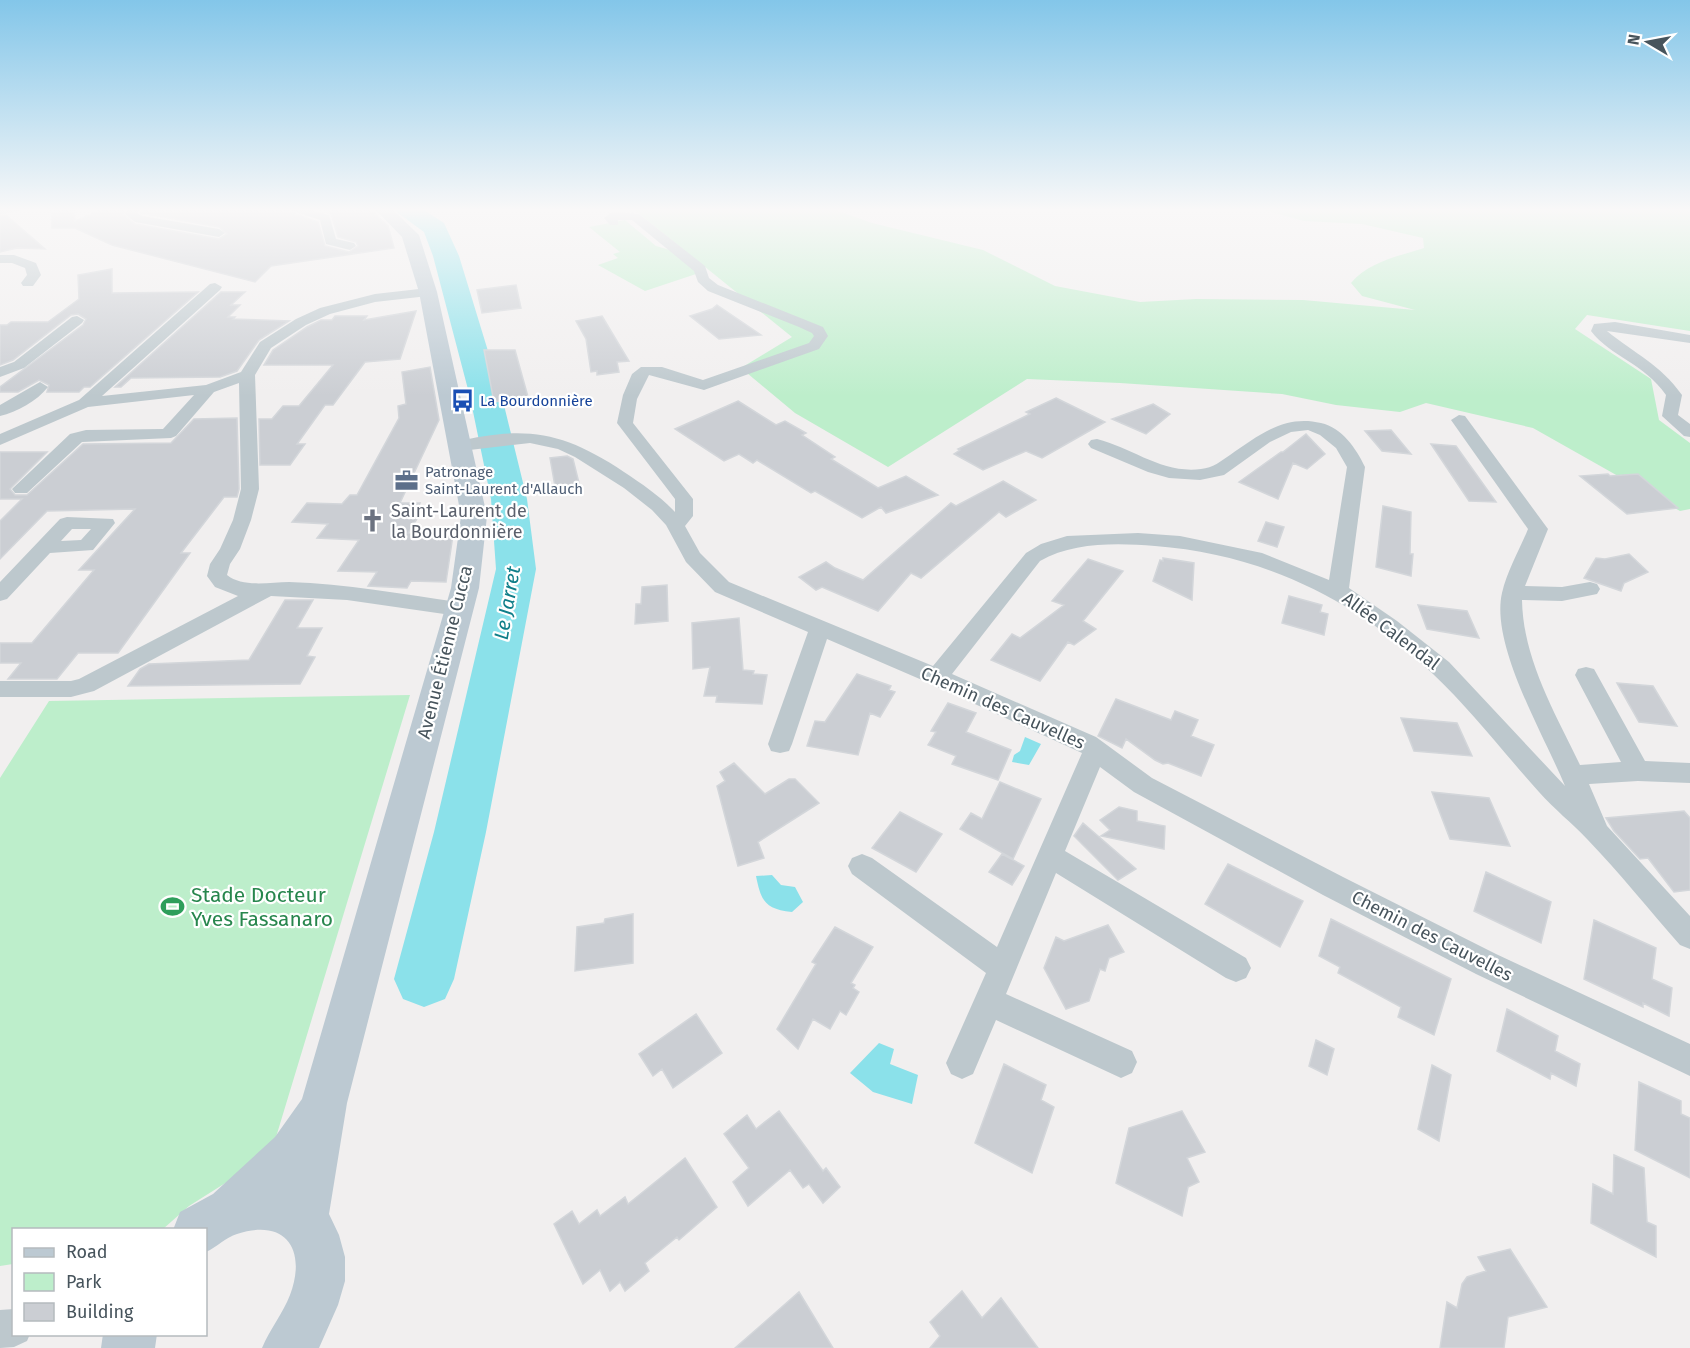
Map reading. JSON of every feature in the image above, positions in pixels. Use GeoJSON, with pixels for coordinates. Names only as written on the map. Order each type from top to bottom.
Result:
{"type":"FeatureCollection","features":[{"type":"Feature","properties":{"kind":"main road","name":"Avenue Étienne Cucca"},"geometry":{"type":"LineString","coordinates":[[324,1103],[465,588],[474,516],[470,444],[421,271]]}},
{"type":"Feature","properties":{"kind":"main road"},"geometry":{"type":"LineString","coordinates":[[304,1218],[324,1103]]}},
{"type":"Feature","properties":{"kind":"main road"},"geometry":{"type":"LineString","coordinates":[[214,1220],[292,1155],[324,1103]]}},
{"type":"Feature","properties":{"kind":"main road"},"geometry":{"type":"LineString","coordinates":[[214,1220],[259,1204],[284,1206],[304,1218],[313,1230],[320,1257],[317,1291],[306,1321],[289,1348]]}},
{"type":"Feature","properties":{"kind":"street"},"geometry":{"type":"LineString","coordinates":[[28,283],[34,275],[33,271]]}},
{"type":"Feature","properties":{"kind":"street"},"geometry":{"type":"LineString","coordinates":[[675,525],[684,516],[684,500],[625,423],[625,409],[641,373],[647,369],[657,369],[692,385],[704,385],[814,346],[821,336],[818,330],[713,288],[703,279],[701,271]]}},
{"type":"Feature","properties":{"kind":"street"},"geometry":{"type":"LineString","coordinates":[[0,447],[85,403],[214,286]]}},
{"type":"Feature","properties":{"kind":"street"},"geometry":{"type":"LineString","coordinates":[[428,292],[375,298],[325,311],[301,322],[265,345],[247,375],[250,489],[242,520],[230,549],[220,564],[217,576],[222,582],[237,589],[264,591],[291,589],[347,593],[458,609]]}},
{"type":"Feature","properties":{"kind":"street"},"geometry":{"type":"LineString","coordinates":[[0,372],[19,365],[77,320]]}},
{"type":"Feature","properties":{"kind":"street"},"geometry":{"type":"LineString","coordinates":[[1690,339],[1615,326],[1599,327],[1598,331],[1643,361],[1682,396],[1670,416],[1690,432]]}},
{"type":"Feature","properties":{"kind":"street"},"geometry":{"type":"LineString","coordinates":[[85,403],[208,389],[247,375]]}},
{"type":"Feature","properties":{"kind":"street"},"geometry":{"type":"LineString","coordinates":[[0,411],[23,400],[40,387]]}},
{"type":"Feature","properties":{"kind":"street"},"geometry":{"type":"LineString","coordinates":[[208,389],[232,394],[248,403]]}},
{"type":"Feature","properties":{"kind":"street"},"geometry":{"type":"LineString","coordinates":[[21,489],[76,438],[86,435],[165,434],[170,432],[208,389]]}},
{"type":"Feature","properties":{"kind":"street"},"geometry":{"type":"LineString","coordinates":[[1459,420],[1538,529],[1512,593],[1512,626],[1530,685],[1573,775],[1596,831]]}},
{"type":"Feature","properties":{"kind":"street"},"geometry":{"type":"LineString","coordinates":[[0,440],[42,424]]}},
{"type":"Feature","properties":{"kind":"street"},"geometry":{"type":"LineString","coordinates":[[1097,444],[1146,466],[1168,472],[1195,475],[1216,471],[1283,428],[1303,424],[1327,431],[1352,454],[1356,467],[1338,591]]}},
{"type":"Feature","properties":{"kind":"street","name":"Chemin des Cauvelles"},"geometry":{"type":"LineString","coordinates":[[470,444],[507,437],[544,439],[563,443],[590,457],[650,498],[675,525],[686,548],[706,574],[722,587],[937,677],[1095,750],[1143,785],[1333,886],[1486,964],[1690,1060]]}},
{"type":"Feature","properties":{"kind":"street","name":"Allée Calendal"},"geometry":{"type":"LineString","coordinates":[[937,677],[1033,557],[1048,548],[1067,542],[1115,539],[1180,542],[1255,557],[1338,591],[1389,626],[1441,668],[1566,804],[1596,831],[1690,936]]}},
{"type":"Feature","properties":{"kind":"street"},"geometry":{"type":"LineString","coordinates":[[0,594],[45,547]]}},
{"type":"Feature","properties":{"kind":"street"},"geometry":{"type":"LineString","coordinates":[[1512,593],[1562,594],[1590,589]]}},
{"type":"Feature","properties":{"kind":"street"},"geometry":{"type":"LineString","coordinates":[[0,689],[70,689],[86,685],[264,591]]}},
{"type":"Feature","properties":{"kind":"street"},"geometry":{"type":"LineString","coordinates":[[780,744],[820,629]]}},
{"type":"Feature","properties":{"kind":"street"},"geometry":{"type":"LineString","coordinates":[[1586,675],[1638,771]]}},
{"type":"Feature","properties":{"kind":"street"},"geometry":{"type":"LineString","coordinates":[[962,1063],[1095,750]]}},
{"type":"Feature","properties":{"kind":"street"},"geometry":{"type":"LineString","coordinates":[[1573,775],[1638,771],[1690,774]]}},
{"type":"Feature","properties":{"kind":"street"},"geometry":{"type":"LineString","coordinates":[[1050,856],[1236,968]]}},
{"type":"Feature","properties":{"kind":"street"},"geometry":{"type":"LineString","coordinates":[[862,866],[1003,968]]}},
{"type":"Feature","properties":{"kind":"street"},"geometry":{"type":"LineString","coordinates":[[988,1001],[1121,1062]]}},
{"type":"Feature","properties":{"kind":"green space"},"geometry":{"type":"Polygon","coordinates":[[[609,271],[696,271],[696,274],[645,291],[609,271]]]}},
{"type":"Feature","properties":{"kind":"green space"},"geometry":{"type":"Polygon","coordinates":[[[710,271],[1025,271],[1055,286],[1140,302],[1196,299],[1303,300],[1415,310],[1362,296],[1351,283],[1365,271],[1690,271],[1690,331],[1587,315],[1575,329],[1651,379],[1659,420],[1690,443],[1690,509],[1680,511],[1533,428],[1426,403],[1400,412],[1336,405],[1282,394],[1120,383],[1027,379],[888,467],[795,413],[741,368],[792,337],[710,271]]]}},
{"type":"Feature","properties":{"kind":"green space","name":"Stade Docteur Yves Fassanaro"},"geometry":{"type":"Polygon","coordinates":[[[410,695],[273,1147],[227,1182],[189,1206],[164,1228],[12,1228],[12,1264],[0,1266],[0,778],[49,701],[410,695]]]}},
{"type":"Feature","properties":{"kind":"water"},"geometry":{"type":"Polygon","coordinates":[[[1025,737],[1041,744],[1029,765],[1012,762],[1014,755],[1020,751],[1025,737]]]}},
{"type":"Feature","properties":{"kind":"water"},"geometry":{"type":"Polygon","coordinates":[[[772,875],[781,885],[795,887],[803,902],[792,912],[776,909],[762,898],[756,876],[772,875]]]}},
{"type":"Feature","properties":{"kind":"water"},"geometry":{"type":"Polygon","coordinates":[[[879,1043],[894,1049],[890,1064],[918,1075],[912,1104],[873,1092],[850,1073],[879,1043]]]}},
{"type":"Feature","properties":{"kind":"building"},"geometry":{"type":"Polygon","coordinates":[[[112,271],[112,293],[198,292],[90,387],[84,387],[79,392],[47,392],[49,385],[39,380],[18,392],[0,392],[0,387],[83,325],[86,319],[78,314],[71,315],[13,360],[0,365],[0,325],[7,325],[11,322],[48,322],[79,299],[78,275],[112,271]]]}},
{"type":"Feature","properties":{"kind":"building"},"geometry":{"type":"Polygon","coordinates":[[[212,271],[266,271],[255,282],[212,271]]]}},
{"type":"Feature","properties":{"kind":"building"},"geometry":{"type":"Polygon","coordinates":[[[516,285],[521,308],[482,313],[477,290],[516,285]]]}},
{"type":"Feature","properties":{"kind":"building"},"geometry":{"type":"Polygon","coordinates":[[[221,292],[245,292],[231,305],[240,305],[228,317],[289,321],[259,340],[237,371],[220,377],[131,378],[121,387],[115,387],[221,292]]]}},
{"type":"Feature","properties":{"kind":"building"},"geometry":{"type":"Polygon","coordinates":[[[717,305],[761,335],[719,339],[690,316],[712,309],[717,305]]]}},
{"type":"Feature","properties":{"kind":"building"},"geometry":{"type":"Polygon","coordinates":[[[416,311],[400,359],[365,362],[333,405],[325,405],[297,444],[305,444],[290,465],[260,465],[259,419],[272,419],[283,406],[299,406],[333,365],[264,365],[273,350],[307,327],[321,320],[332,320],[335,316],[367,316],[364,320],[416,311]]]}},
{"type":"Feature","properties":{"kind":"building"},"geometry":{"type":"Polygon","coordinates":[[[602,316],[629,361],[617,362],[619,372],[597,375],[597,371],[591,372],[586,339],[576,321],[602,316]]]}},
{"type":"Feature","properties":{"kind":"building"},"geometry":{"type":"Polygon","coordinates":[[[484,350],[515,350],[528,397],[494,402],[484,350]]]}},
{"type":"Feature","properties":{"kind":"building"},"geometry":{"type":"Polygon","coordinates":[[[430,367],[439,420],[400,503],[420,503],[416,511],[422,511],[408,533],[453,535],[446,582],[411,581],[407,588],[368,586],[377,572],[338,571],[359,540],[317,538],[328,524],[292,522],[307,503],[342,504],[350,495],[357,495],[399,418],[398,406],[406,404],[402,372],[430,367]]]}},
{"type":"Feature","properties":{"kind":"building"},"geometry":{"type":"Polygon","coordinates":[[[1056,398],[1105,422],[1042,458],[1026,451],[983,470],[954,454],[960,450],[958,449],[1030,414],[1026,412],[1056,398]]]}},
{"type":"Feature","properties":{"kind":"building"},"geometry":{"type":"Polygon","coordinates":[[[738,401],[776,425],[785,421],[806,433],[802,435],[835,457],[831,459],[878,488],[906,476],[938,495],[886,513],[881,507],[862,518],[815,491],[811,493],[757,460],[753,463],[739,454],[724,461],[675,429],[738,401]]]}},
{"type":"Feature","properties":{"kind":"building"},"geometry":{"type":"Polygon","coordinates":[[[1153,404],[1170,414],[1146,434],[1112,419],[1153,404]]]}},
{"type":"Feature","properties":{"kind":"building"},"geometry":{"type":"Polygon","coordinates":[[[237,418],[239,489],[237,497],[224,497],[181,553],[190,553],[118,653],[78,653],[57,679],[8,679],[21,663],[0,663],[0,643],[32,643],[94,570],[79,570],[135,509],[47,511],[0,559],[0,521],[22,499],[0,499],[0,452],[47,452],[10,489],[15,495],[27,495],[83,444],[171,443],[194,419],[237,418]]]}},
{"type":"Feature","properties":{"kind":"building"},"geometry":{"type":"Polygon","coordinates":[[[1391,430],[1411,454],[1382,451],[1365,431],[1391,430]]]}},
{"type":"Feature","properties":{"kind":"building"},"geometry":{"type":"Polygon","coordinates":[[[1306,434],[1325,454],[1307,469],[1293,463],[1278,499],[1239,482],[1283,452],[1306,434]]]}},
{"type":"Feature","properties":{"kind":"building"},"geometry":{"type":"Polygon","coordinates":[[[1431,444],[1456,446],[1496,502],[1469,501],[1431,444]]]}},
{"type":"Feature","properties":{"kind":"building"},"geometry":{"type":"Polygon","coordinates":[[[567,456],[573,459],[580,487],[556,492],[550,458],[567,456]]]}},
{"type":"Feature","properties":{"kind":"building"},"geometry":{"type":"Polygon","coordinates":[[[1608,474],[1610,476],[1638,474],[1678,508],[1627,514],[1580,476],[1608,474]]]}},
{"type":"Feature","properties":{"kind":"building"},"geometry":{"type":"Polygon","coordinates":[[[1003,481],[1036,500],[1006,517],[999,512],[921,578],[911,573],[878,611],[822,587],[816,590],[799,577],[826,562],[863,580],[951,503],[956,506],[1003,481]]]}},
{"type":"Feature","properties":{"kind":"building"},"geometry":{"type":"Polygon","coordinates":[[[1383,506],[1411,512],[1410,554],[1413,554],[1411,576],[1376,567],[1383,506]]]}},
{"type":"Feature","properties":{"kind":"building"},"geometry":{"type":"Polygon","coordinates":[[[1266,522],[1284,527],[1277,547],[1258,541],[1266,522]]]}},
{"type":"Feature","properties":{"kind":"building"},"geometry":{"type":"Polygon","coordinates":[[[1629,554],[1648,572],[1624,583],[1621,591],[1584,578],[1596,558],[1605,559],[1629,554]]]}},
{"type":"Feature","properties":{"kind":"building"},"geometry":{"type":"Polygon","coordinates":[[[1163,558],[1194,563],[1192,600],[1153,581],[1160,560],[1163,561],[1163,558]]]}},
{"type":"Feature","properties":{"kind":"building"},"geometry":{"type":"Polygon","coordinates":[[[1088,559],[1123,571],[1083,621],[1096,629],[1074,645],[1068,642],[1040,681],[991,660],[1012,634],[1020,638],[1064,605],[1052,601],[1088,559]]]}},
{"type":"Feature","properties":{"kind":"building"},"geometry":{"type":"Polygon","coordinates":[[[667,585],[668,621],[635,624],[636,604],[641,604],[642,587],[667,585]]]}},
{"type":"Feature","properties":{"kind":"building"},"geometry":{"type":"Polygon","coordinates":[[[1289,596],[1322,605],[1320,612],[1328,614],[1324,635],[1282,623],[1289,596]]]}},
{"type":"Feature","properties":{"kind":"building"},"geometry":{"type":"Polygon","coordinates":[[[285,600],[313,600],[297,628],[322,628],[307,656],[315,657],[300,684],[128,686],[140,669],[149,664],[249,660],[285,600]]]}},
{"type":"Feature","properties":{"kind":"building"},"geometry":{"type":"Polygon","coordinates":[[[1418,605],[1467,611],[1479,638],[1427,629],[1418,605]]]}},
{"type":"Feature","properties":{"kind":"building"},"geometry":{"type":"Polygon","coordinates":[[[739,618],[743,670],[754,671],[753,674],[767,675],[762,704],[716,702],[717,696],[704,696],[710,667],[693,669],[692,623],[739,618]]]}},
{"type":"Feature","properties":{"kind":"building"},"geometry":{"type":"Polygon","coordinates":[[[857,674],[891,686],[889,690],[895,692],[880,717],[870,713],[858,755],[807,746],[815,721],[825,722],[857,674]]]}},
{"type":"Feature","properties":{"kind":"building"},"geometry":{"type":"Polygon","coordinates":[[[1617,683],[1653,686],[1677,726],[1639,722],[1617,683]]]}},
{"type":"Feature","properties":{"kind":"building"},"geometry":{"type":"Polygon","coordinates":[[[1116,699],[1171,720],[1175,711],[1198,720],[1191,736],[1214,745],[1201,776],[1168,763],[1163,764],[1126,739],[1122,748],[1098,736],[1116,699]]]}},
{"type":"Feature","properties":{"kind":"building"},"geometry":{"type":"Polygon","coordinates":[[[948,703],[976,713],[966,732],[1011,750],[998,780],[952,764],[956,756],[928,745],[936,732],[931,731],[948,703]]]}},
{"type":"Feature","properties":{"kind":"building"},"geometry":{"type":"Polygon","coordinates":[[[1401,718],[1457,723],[1472,756],[1414,751],[1401,718]]]}},
{"type":"Feature","properties":{"kind":"building"},"geometry":{"type":"Polygon","coordinates":[[[734,763],[765,794],[789,779],[795,779],[819,803],[758,842],[764,858],[738,866],[717,786],[725,781],[720,772],[734,763]]]}},
{"type":"Feature","properties":{"kind":"building"},"geometry":{"type":"Polygon","coordinates":[[[1000,782],[1041,799],[1013,859],[960,829],[971,813],[982,819],[1000,782]]]}},
{"type":"Feature","properties":{"kind":"building"},"geometry":{"type":"Polygon","coordinates":[[[1432,792],[1489,798],[1510,846],[1450,839],[1432,792]]]}},
{"type":"Feature","properties":{"kind":"building"},"geometry":{"type":"Polygon","coordinates":[[[1119,807],[1137,811],[1137,821],[1165,826],[1164,849],[1101,836],[1110,830],[1100,820],[1119,807]]]}},
{"type":"Feature","properties":{"kind":"building"},"geometry":{"type":"Polygon","coordinates":[[[1684,811],[1690,818],[1690,890],[1674,892],[1648,858],[1640,859],[1614,831],[1606,818],[1684,811]]]}},
{"type":"Feature","properties":{"kind":"building"},"geometry":{"type":"Polygon","coordinates":[[[900,812],[942,834],[916,872],[872,848],[900,812]]]}},
{"type":"Feature","properties":{"kind":"building"},"geometry":{"type":"Polygon","coordinates":[[[1083,823],[1136,869],[1118,880],[1074,836],[1083,823]]]}},
{"type":"Feature","properties":{"kind":"building"},"geometry":{"type":"Polygon","coordinates":[[[1002,854],[1024,866],[1012,885],[989,872],[1002,854]]]}},
{"type":"Feature","properties":{"kind":"building"},"geometry":{"type":"Polygon","coordinates":[[[1228,864],[1303,901],[1280,947],[1205,904],[1228,864]]]}},
{"type":"Feature","properties":{"kind":"building"},"geometry":{"type":"Polygon","coordinates":[[[1486,872],[1551,902],[1541,943],[1474,911],[1486,872]]]}},
{"type":"Feature","properties":{"kind":"building"},"geometry":{"type":"Polygon","coordinates":[[[633,914],[633,963],[575,971],[577,927],[604,923],[605,919],[633,914]]]}},
{"type":"Feature","properties":{"kind":"building"},"geometry":{"type":"Polygon","coordinates":[[[1331,919],[1451,979],[1434,1035],[1398,1017],[1401,1007],[1338,973],[1340,967],[1319,956],[1331,919]]]}},
{"type":"Feature","properties":{"kind":"building"},"geometry":{"type":"Polygon","coordinates":[[[1594,920],[1656,948],[1652,979],[1672,988],[1669,1016],[1643,1003],[1643,1007],[1584,979],[1594,920]]]}},
{"type":"Feature","properties":{"kind":"building"},"geometry":{"type":"Polygon","coordinates":[[[1108,925],[1124,952],[1109,958],[1105,971],[1100,969],[1089,1001],[1066,1009],[1044,968],[1056,937],[1064,941],[1108,925]]]}},
{"type":"Feature","properties":{"kind":"building"},"geometry":{"type":"Polygon","coordinates":[[[835,927],[873,947],[851,983],[855,985],[853,988],[859,992],[846,1015],[840,1011],[830,1029],[813,1019],[798,1049],[777,1029],[816,964],[812,962],[835,927]]]}},
{"type":"Feature","properties":{"kind":"building"},"geometry":{"type":"Polygon","coordinates":[[[1507,1009],[1558,1036],[1555,1051],[1580,1064],[1576,1086],[1551,1073],[1550,1079],[1497,1051],[1507,1009]]]}},
{"type":"Feature","properties":{"kind":"building"},"geometry":{"type":"Polygon","coordinates":[[[696,1014],[722,1053],[673,1088],[662,1069],[653,1076],[639,1054],[696,1014]]]}},
{"type":"Feature","properties":{"kind":"building"},"geometry":{"type":"Polygon","coordinates":[[[1316,1040],[1334,1049],[1327,1075],[1309,1066],[1316,1040]]]}},
{"type":"Feature","properties":{"kind":"building"},"geometry":{"type":"Polygon","coordinates":[[[1004,1064],[1046,1085],[1041,1100],[1054,1107],[1032,1173],[975,1143],[1004,1064]]]}},
{"type":"Feature","properties":{"kind":"building"},"geometry":{"type":"Polygon","coordinates":[[[1432,1065],[1451,1075],[1439,1141],[1418,1129],[1432,1065]]]}},
{"type":"Feature","properties":{"kind":"building"},"geometry":{"type":"Polygon","coordinates":[[[1639,1082],[1681,1101],[1681,1114],[1690,1118],[1690,1178],[1635,1150],[1639,1082]]]}},
{"type":"Feature","properties":{"kind":"building"},"geometry":{"type":"Polygon","coordinates":[[[779,1111],[823,1171],[826,1168],[840,1187],[823,1203],[809,1184],[803,1188],[790,1170],[748,1206],[733,1182],[749,1168],[724,1134],[747,1115],[756,1129],[779,1111]]]}},
{"type":"Feature","properties":{"kind":"building"},"geometry":{"type":"Polygon","coordinates":[[[1182,1111],[1205,1152],[1187,1158],[1199,1182],[1188,1187],[1182,1216],[1116,1183],[1129,1128],[1182,1111]]]}},
{"type":"Feature","properties":{"kind":"building"},"geometry":{"type":"Polygon","coordinates":[[[1614,1155],[1644,1168],[1647,1222],[1656,1226],[1656,1257],[1591,1223],[1593,1184],[1613,1194],[1614,1155]]]}},
{"type":"Feature","properties":{"kind":"building"},"geometry":{"type":"Polygon","coordinates":[[[685,1158],[717,1207],[679,1240],[677,1237],[645,1263],[649,1271],[625,1291],[620,1282],[610,1291],[600,1270],[583,1284],[554,1224],[572,1211],[579,1224],[597,1210],[600,1216],[625,1197],[628,1204],[685,1158]]]}},
{"type":"Feature","properties":{"kind":"building"},"geometry":{"type":"Polygon","coordinates":[[[1510,1249],[1547,1307],[1508,1317],[1504,1348],[1440,1348],[1447,1302],[1457,1308],[1462,1284],[1467,1277],[1486,1271],[1478,1257],[1510,1249]]]}},
{"type":"Feature","properties":{"kind":"building"},"geometry":{"type":"Polygon","coordinates":[[[962,1291],[982,1318],[1001,1298],[1038,1348],[930,1348],[940,1336],[930,1322],[962,1291]]]}},
{"type":"Feature","properties":{"kind":"building"},"geometry":{"type":"Polygon","coordinates":[[[799,1292],[833,1348],[735,1348],[799,1292]]]}},
{"type":"Feature","properties":{"kind":"waterway","name":"Le Jarret"},"geometry":{"type":"LineString","coordinates":[[424,979],[460,832],[516,569],[509,499],[486,397],[450,271]]}},
{"type":"Feature","properties":{"kind":"place","name":"La Bourdonnière"},"geometry":{"type":"Point","coordinates":[462,401]}},
{"type":"Feature","properties":{"kind":"place","name":"Patronage Saint-Laurent d'Allauch"},"geometry":{"type":"Point","coordinates":[407,481]}},
{"type":"Feature","properties":{"kind":"place","name":"Saint-Laurent de la Bourdonnière"},"geometry":{"type":"Point","coordinates":[373,521]}},
{"type":"Feature","properties":{"kind":"place","name":"Stade Docteur Yves Fassanaro"},"geometry":{"type":"Point","coordinates":[173,907]}}]}
